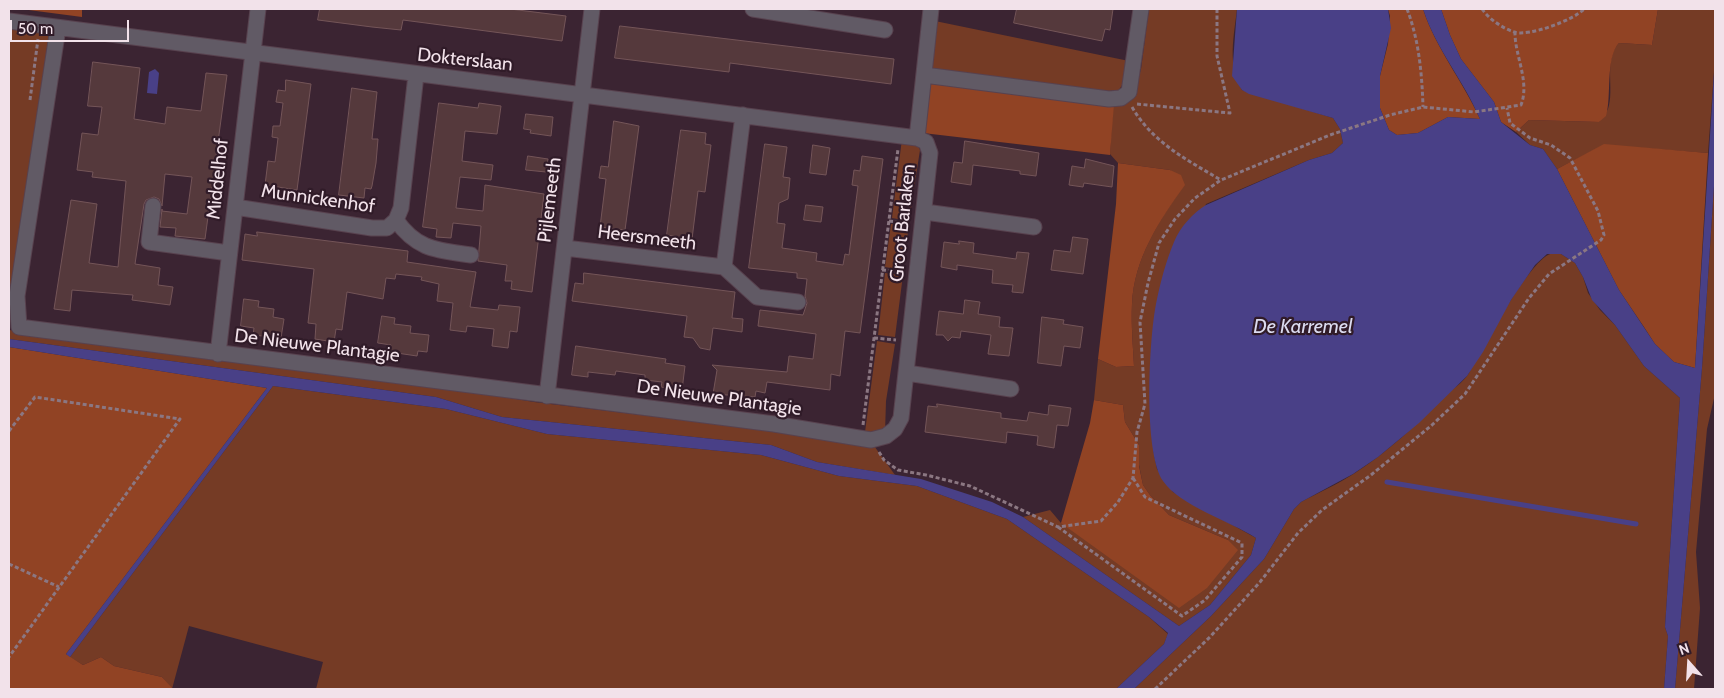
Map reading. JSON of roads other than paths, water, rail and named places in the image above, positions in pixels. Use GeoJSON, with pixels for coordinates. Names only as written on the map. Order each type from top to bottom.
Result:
{"type":"FeatureCollection","features":[{"type":"Feature","properties":{"kind":"street","name":"Middelhof"},"geometry":{"type":"LineString","coordinates":[[218,354],[258,9]]}},
{"type":"Feature","properties":{"kind":"street","name":"Pijlemeeth"},"geometry":{"type":"LineString","coordinates":[[547,396],[592,9]]}},
{"type":"Feature","properties":{"kind":"street","name":"Groot Barlaken"},"geometry":{"type":"LineString","coordinates":[[866,440],[886,436],[895,429],[901,418],[908,373],[930,153],[926,142],[917,138],[931,9]]}},
{"type":"Feature","properties":{"kind":"street"},"geometry":{"type":"LineString","coordinates":[[924,75],[1109,99],[1121,98],[1129,92],[1141,9]]}},
{"type":"Feature","properties":{"kind":"street"},"geometry":{"type":"LineString","coordinates":[[763,10],[885,30]]}},
{"type":"Feature","properties":{"kind":"street","name":"Dokterslaan"},"geometry":{"type":"LineString","coordinates":[[9,21],[416,75],[582,94],[917,138]]}},
{"type":"Feature","properties":{"kind":"street","name":"De Nieuwe Plantagie"},"geometry":{"type":"LineString","coordinates":[[58,28],[17,296],[18,327],[774,424],[866,440]]}},
{"type":"Feature","properties":{"kind":"street","name":"Munnickenhof"},"geometry":{"type":"LineString","coordinates":[[235,208],[372,228],[387,228],[396,220],[401,208],[416,75]]}},
{"type":"Feature","properties":{"kind":"street"},"geometry":{"type":"LineString","coordinates":[[743,115],[724,267],[757,297],[798,302]]}},
{"type":"Feature","properties":{"kind":"street"},"geometry":{"type":"LineString","coordinates":[[153,206],[149,242],[229,253]]}},
{"type":"Feature","properties":{"kind":"street"},"geometry":{"type":"LineString","coordinates":[[925,212],[1034,227]]}},
{"type":"Feature","properties":{"kind":"street"},"geometry":{"type":"LineString","coordinates":[[396,220],[404,232],[430,249],[471,255]]}},
{"type":"Feature","properties":{"kind":"street","name":"Heersmeeth"},"geometry":{"type":"LineString","coordinates":[[565,248],[724,267]]}},
{"type":"Feature","properties":{"kind":"street"},"geometry":{"type":"LineString","coordinates":[[908,373],[1011,389]]}},
{"type":"Feature","properties":{"kind":"water","name":"De Karremel"},"geometry":{"type":"Polygon","coordinates":[[[1237,9],[1388,9],[1391,28],[1380,76],[1380,108],[1389,130],[1397,135],[1418,133],[1448,117],[1480,119],[1435,38],[1423,9],[1441,9],[1461,59],[1494,102],[1501,122],[1530,145],[1543,149],[1557,169],[1619,290],[1655,344],[1674,362],[1695,368],[1715,58],[1715,171],[1702,368],[1675,689],[1664,689],[1668,636],[1665,627],[1680,398],[1644,366],[1615,325],[1592,300],[1575,263],[1561,254],[1547,254],[1535,265],[1511,300],[1483,352],[1467,376],[1419,423],[1378,457],[1353,474],[1301,502],[1294,509],[1264,559],[1211,616],[1134,689],[1116,689],[1164,644],[1168,633],[1149,617],[1007,519],[917,486],[839,476],[761,455],[547,434],[446,409],[273,386],[70,657],[66,654],[267,388],[9,347],[9,339],[436,397],[502,417],[771,445],[817,462],[921,479],[992,502],[1023,517],[1179,626],[1210,605],[1251,555],[1256,538],[1181,498],[1163,481],[1157,467],[1152,446],[1150,421],[1151,342],[1156,304],[1168,257],[1183,226],[1196,212],[1206,205],[1309,160],[1332,153],[1343,143],[1340,129],[1333,118],[1249,94],[1242,90],[1232,76],[1237,9]]]}},
{"type":"Feature","properties":{"kind":"water"},"geometry":{"type":"Polygon","coordinates":[[[155,69],[159,73],[157,94],[147,93],[149,72],[155,69]]]}},
{"type":"Feature","properties":{"kind":"waterway"},"geometry":{"type":"LineString","coordinates":[[1387,482],[1636,524]]}}]}
